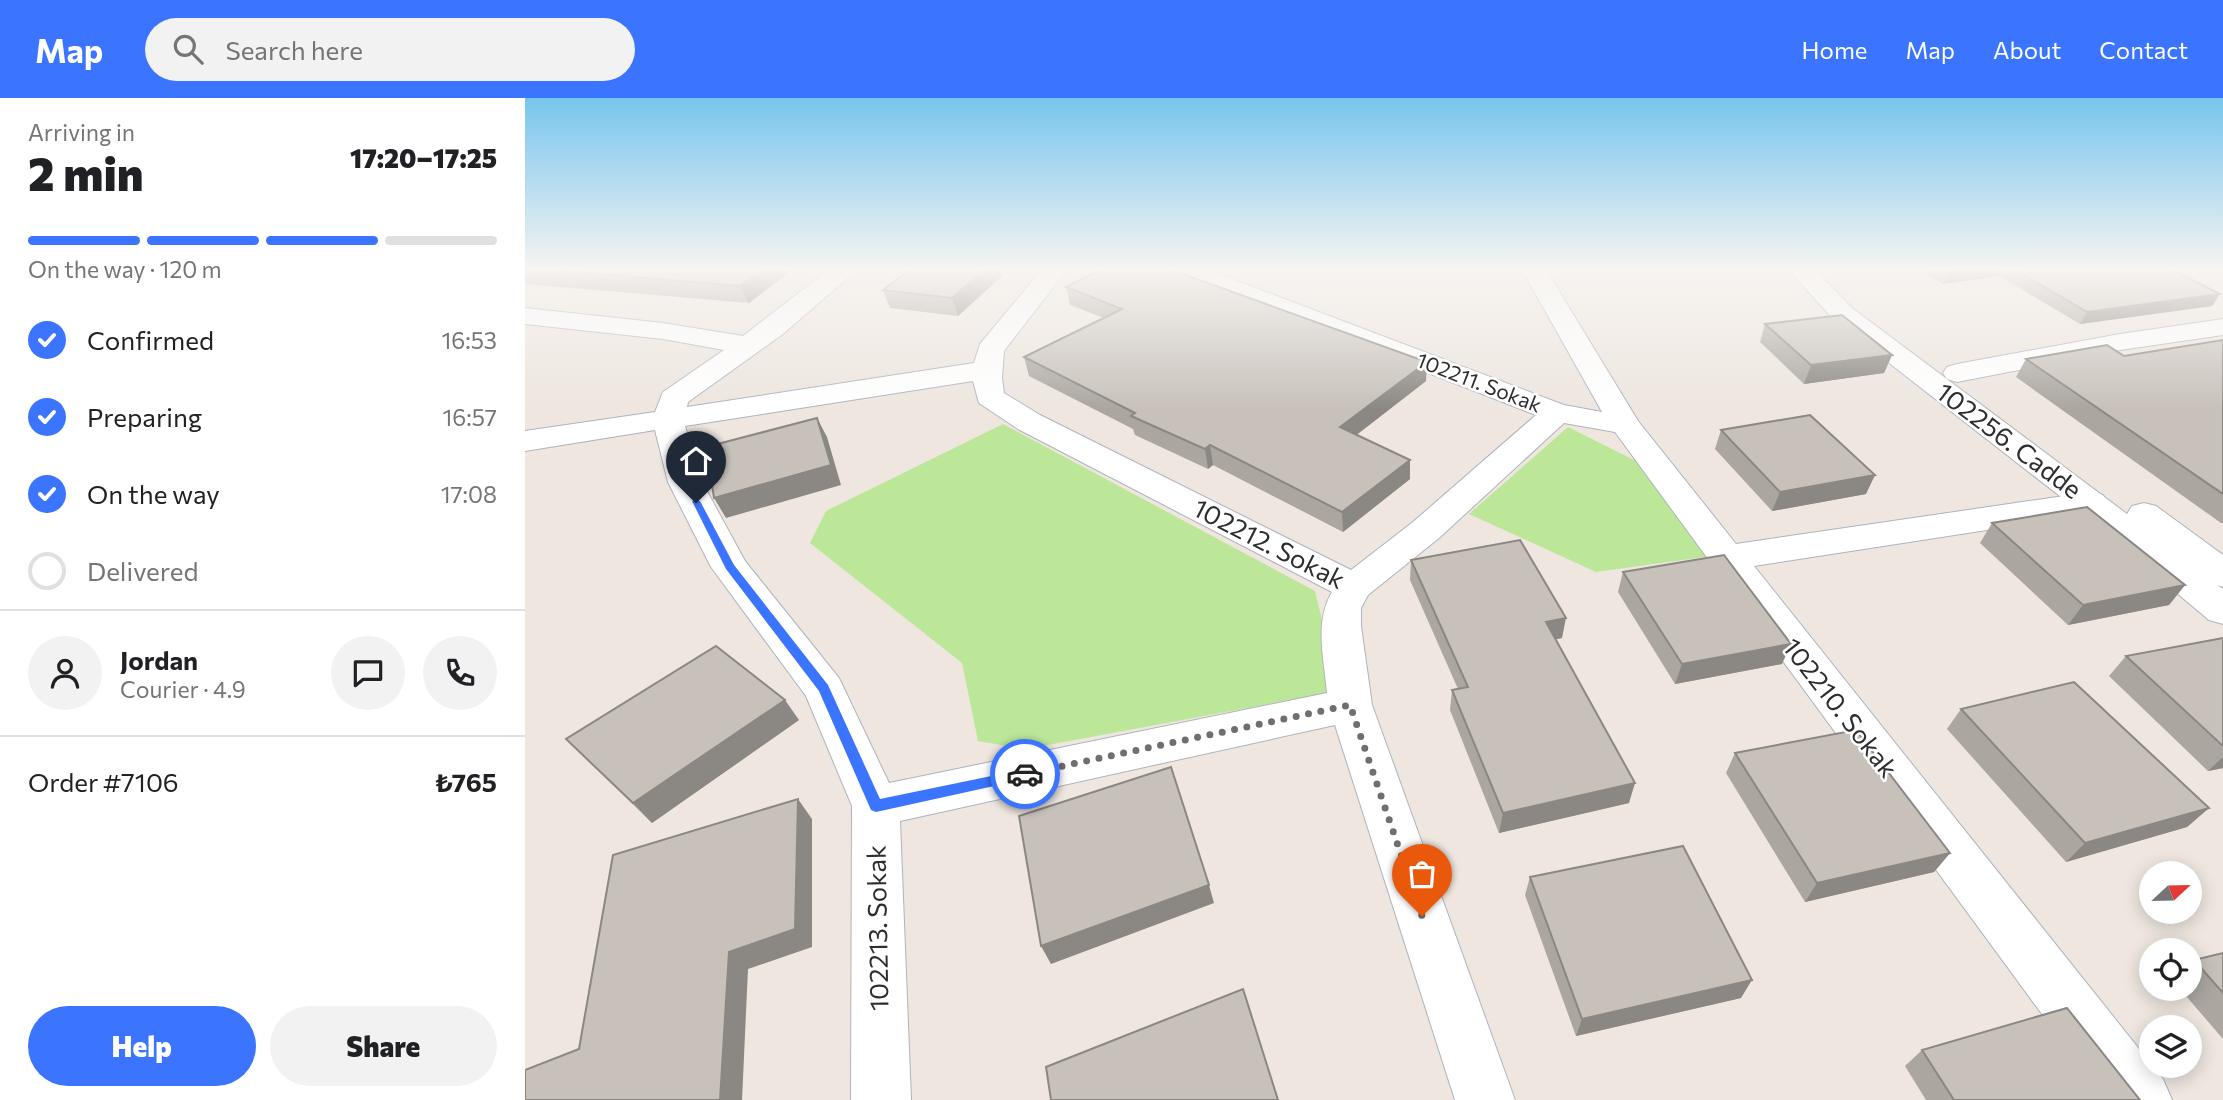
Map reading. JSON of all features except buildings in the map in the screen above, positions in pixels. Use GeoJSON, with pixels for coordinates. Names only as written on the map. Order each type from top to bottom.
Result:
{"type":"FeatureCollection","features":[{"type":"Feature","properties":{"kind":"street"},"geometry":{"type":"LineString","coordinates":[[668,420],[674,398],[789,315]]}},
{"type":"Feature","properties":{"kind":"street"},"geometry":{"type":"LineString","coordinates":[[525,441],[987,370],[989,350],[1018,315]]}},
{"type":"Feature","properties":{"kind":"street","name":"102211. Sokak"},"geometry":{"type":"LineString","coordinates":[[1302,315],[1557,413],[1625,425]]}},
{"type":"Feature","properties":{"kind":"street","name":"102210. Sokak"},"geometry":{"type":"LineString","coordinates":[[1560,315],[1625,425],[2142,1100]]}},
{"type":"Feature","properties":{"kind":"street","name":"102256. Cadde"},"geometry":{"type":"LineString","coordinates":[[1844,315],[2091,503],[2223,610]]}},
{"type":"Feature","properties":{"kind":"street","name":"102256. Cadde"},"geometry":{"type":"LineString","coordinates":[[1879,315],[2223,574]]}},
{"type":"Feature","properties":{"kind":"street"},"geometry":{"type":"LineString","coordinates":[[525,316],[663,331],[746,345]]}},
{"type":"Feature","properties":{"kind":"street"},"geometry":{"type":"LineString","coordinates":[[1957,373],[2120,342],[2223,327]]}},
{"type":"Feature","properties":{"kind":"street","name":"102212. Sokak"},"geometry":{"type":"LineString","coordinates":[[987,370],[990,397],[1029,422],[1355,587],[1342,608],[1341,626],[1350,705],[1485,1100]]}},
{"type":"Feature","properties":{"kind":"street"},"geometry":{"type":"LineString","coordinates":[[1355,587],[1426,530],[1557,413]]}},
{"type":"Feature","properties":{"kind":"street","name":"102213. Sokak"},"geometry":{"type":"LineString","coordinates":[[668,420],[685,482],[730,567],[824,689],[876,806],[881,1100]]}},
{"type":"Feature","properties":{"kind":"street"},"geometry":{"type":"LineString","coordinates":[[1725,558],[2091,503]]}},
{"type":"Feature","properties":{"kind":"street"},"geometry":{"type":"LineString","coordinates":[[876,806],[1350,705]]}},
{"type":"Feature","properties":{"kind":"green space"},"geometry":{"type":"Polygon","coordinates":[[[1003,424],[1315,591],[1339,691],[1026,749],[978,741],[962,663],[810,543],[826,511],[1003,424]]]}},
{"type":"Feature","properties":{"kind":"green space"},"geometry":{"type":"Polygon","coordinates":[[[1568,427],[1642,464],[1712,556],[1596,572],[1469,514],[1568,427]]]}},
{"type":"Feature","properties":{"kind":"way so far"},"geometry":{"type":"LineString","coordinates":[[1025,774],[1350,705],[1422,916]]}},
{"type":"Feature","properties":{"kind":"route"},"geometry":{"type":"LineString","coordinates":[[696,503],[730,567],[824,689],[876,806],[1025,774]]}}]}
